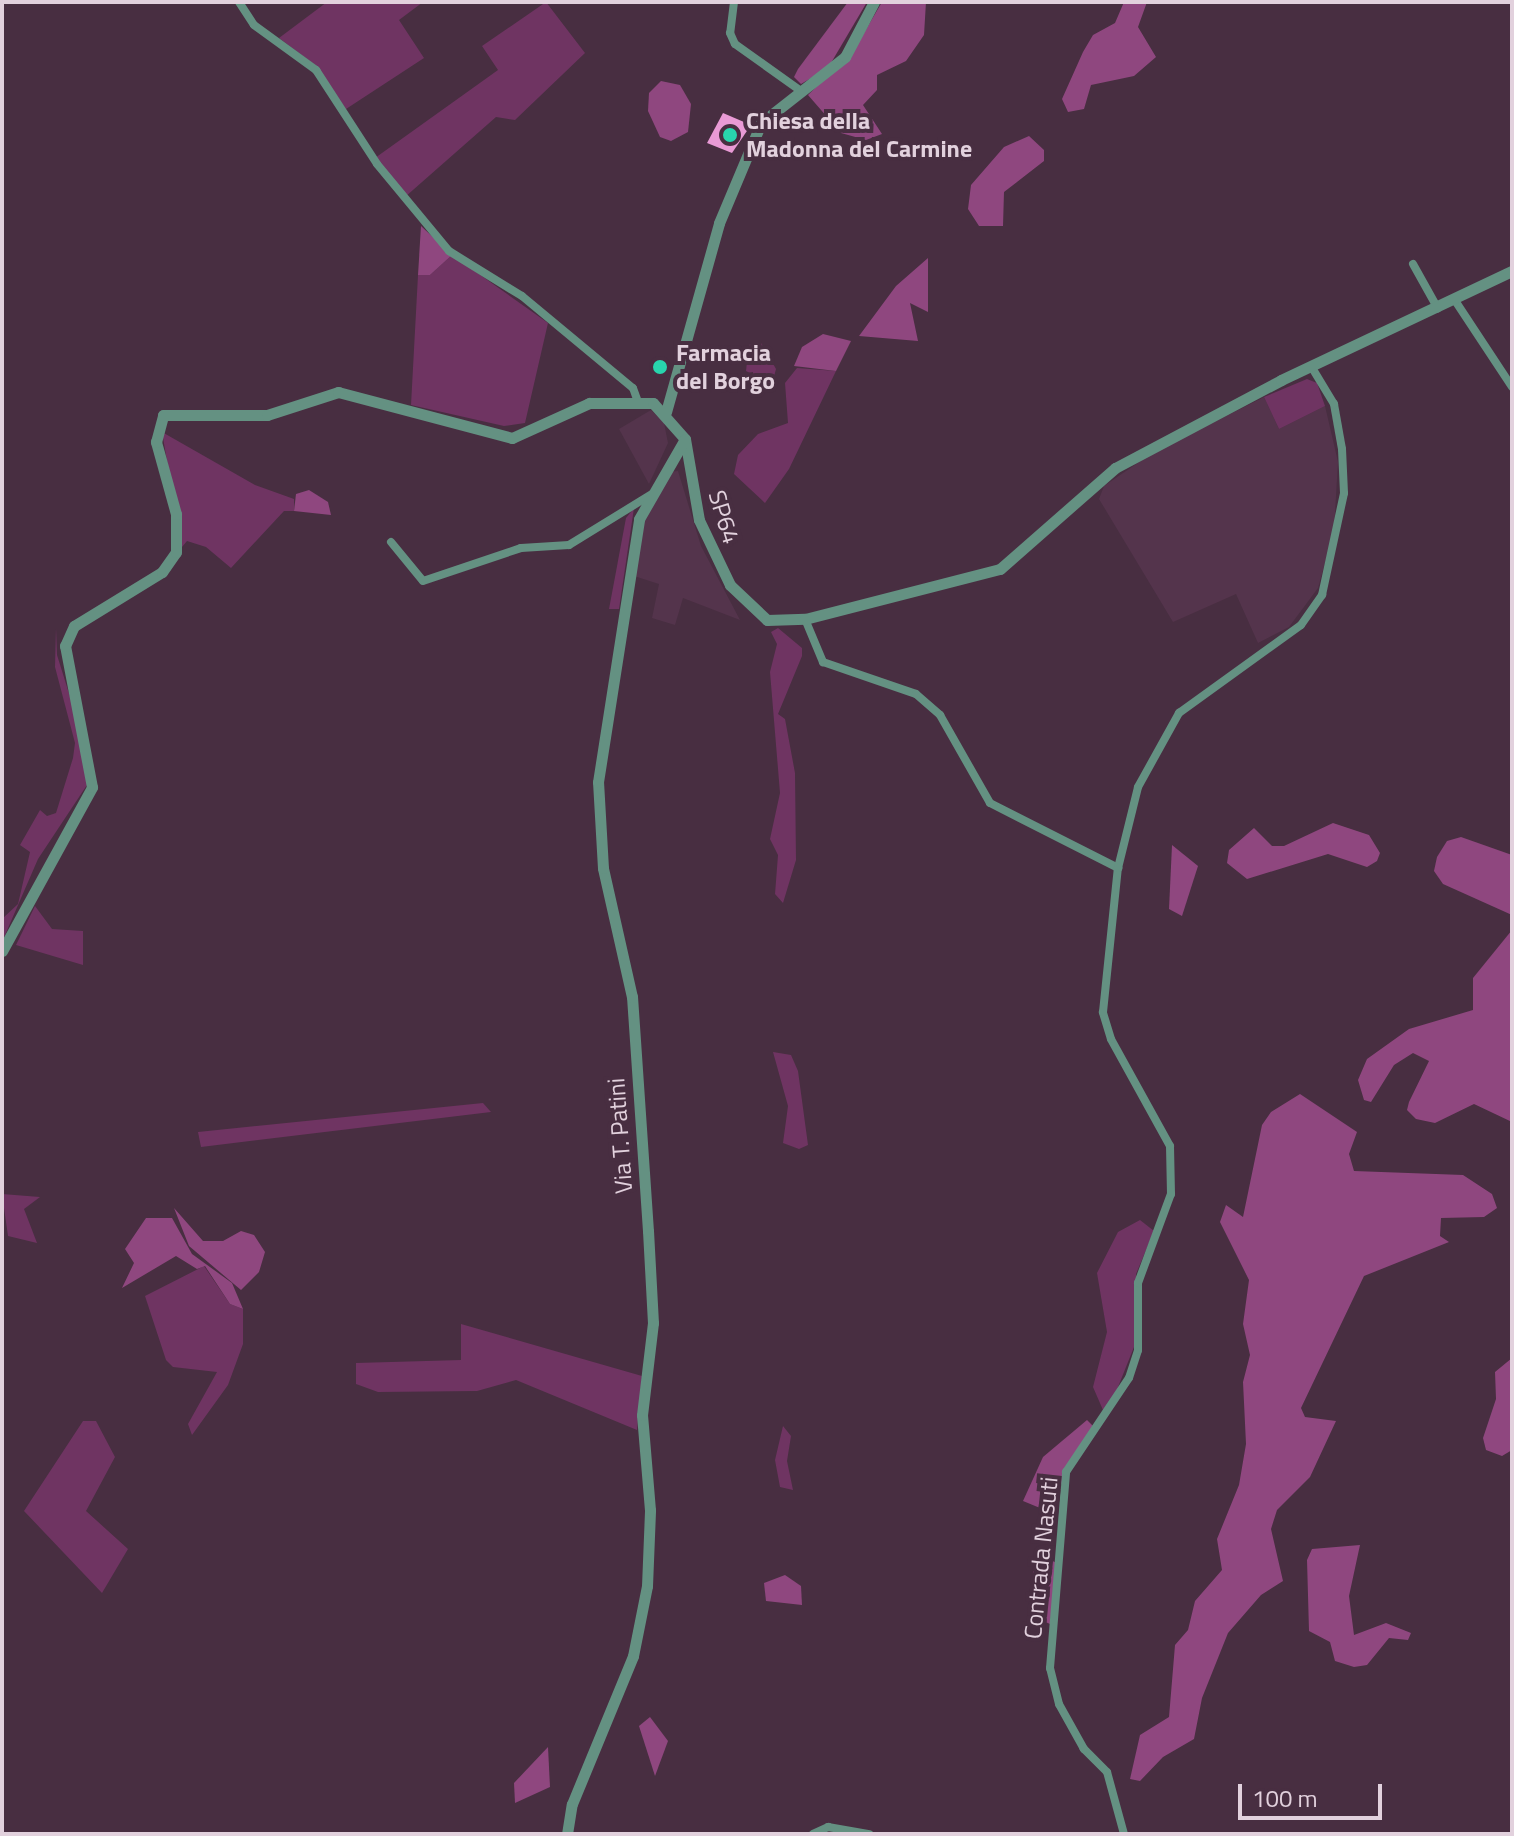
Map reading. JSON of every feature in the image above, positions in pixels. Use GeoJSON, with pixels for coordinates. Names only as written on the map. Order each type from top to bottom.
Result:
{"type":"FeatureCollection","features":[{"type":"Feature","properties":{"kind":"street"},"geometry":{"type":"LineString","coordinates":[[239,2],[254,25],[316,70],[377,164],[449,251],[522,296],[633,388],[637,399]]}},
{"type":"Feature","properties":{"kind":"street"},"geometry":{"type":"LineString","coordinates":[[734,2],[730,33],[735,44],[801,91]]}},
{"type":"Feature","properties":{"kind":"street"},"geometry":{"type":"LineString","coordinates":[[2,951],[92,787],[65,646],[74,626],[162,572],[176,552],[176,514],[156,442],[163,415],[267,415],[338,392],[512,438],[549,426],[589,403],[637,399],[666,412],[719,223],[752,140],[772,108],[801,91],[845,57],[874,2]]}},
{"type":"Feature","properties":{"kind":"street"},"geometry":{"type":"LineString","coordinates":[[1413,264],[1438,310]]}},
{"type":"Feature","properties":{"kind":"street","name":"SP64"},"geometry":{"type":"LineString","coordinates":[[666,412],[685,439],[699,520],[713,558],[752,611],[767,620],[805,619],[1000,569],[1115,468],[1311,366],[1456,302],[1512,271]]}},
{"type":"Feature","properties":{"kind":"street"},"geometry":{"type":"LineString","coordinates":[[1456,302],[1512,387]]}},
{"type":"Feature","properties":{"kind":"street","name":"Contrada Nasuti"},"geometry":{"type":"LineString","coordinates":[[1124,1834],[1107,1772],[1084,1749],[1059,1704],[1050,1668],[1066,1472],[1129,1378],[1138,1350],[1138,1283],[1171,1194],[1170,1146],[1111,1039],[1103,1012],[1118,868],[1138,787],[1179,713],[1301,625],[1322,595],[1334,557],[1343,479],[1334,404],[1311,366]]}},
{"type":"Feature","properties":{"kind":"street","name":"Via T. Patini"},"geometry":{"type":"LineString","coordinates":[[567,1834],[572,1804],[633,1656],[647,1586],[650,1510],[642,1415],[653,1323],[648,1231],[632,997],[603,868],[598,782],[639,519],[685,439]]}},
{"type":"Feature","properties":{"kind":"street"},"geometry":{"type":"LineString","coordinates":[[391,542],[423,581],[521,548],[569,545],[653,494]]}},
{"type":"Feature","properties":{"kind":"street"},"geometry":{"type":"LineString","coordinates":[[805,619],[823,662],[916,694],[940,715],[964,766],[990,803],[1118,868]]}},
{"type":"Feature","properties":{"kind":"street"},"geometry":{"type":"LineString","coordinates":[[813,1834],[828,1827],[869,1834]]}},
{"type":"Feature","properties":{"kind":"shaded area"},"geometry":{"type":"Polygon","coordinates":[[[327,2],[423,2],[399,20],[424,58],[346,109],[315,65],[279,38],[327,2]]]}},
{"type":"Feature","properties":{"kind":"shaded area"},"geometry":{"type":"Polygon","coordinates":[[[546,2],[585,53],[515,120],[496,117],[405,197],[375,158],[498,70],[482,46],[546,2]]]}},
{"type":"Feature","properties":{"kind":"shaded area"},"geometry":{"type":"Polygon","coordinates":[[[848,2],[867,2],[828,68],[801,84],[794,77],[798,69],[848,2]]]}},
{"type":"Feature","properties":{"kind":"shaded area"},"geometry":{"type":"Polygon","coordinates":[[[882,2],[926,2],[924,35],[906,61],[877,75],[877,90],[863,105],[882,134],[866,140],[841,133],[808,95],[854,50],[882,2]]]}},
{"type":"Feature","properties":{"kind":"shaded area"},"geometry":{"type":"Polygon","coordinates":[[[1124,2],[1147,2],[1138,27],[1156,57],[1134,76],[1091,85],[1084,109],[1068,112],[1062,99],[1083,52],[1093,35],[1115,23],[1124,2]]]}},
{"type":"Feature","properties":{"kind":"shaded area"},"geometry":{"type":"Polygon","coordinates":[[[661,81],[680,85],[691,104],[688,132],[671,141],[660,137],[648,111],[649,93],[661,81]]]}},
{"type":"Feature","properties":{"kind":"shaded area"},"geometry":{"type":"Polygon","coordinates":[[[1029,136],[1044,150],[1044,161],[1004,192],[1003,226],[979,226],[968,209],[971,185],[1004,147],[1029,136]]]}},
{"type":"Feature","properties":{"kind":"shaded area"},"geometry":{"type":"Polygon","coordinates":[[[421,226],[452,255],[430,275],[418,275],[421,226]]]}},
{"type":"Feature","properties":{"kind":"shaded area"},"geometry":{"type":"Polygon","coordinates":[[[452,255],[548,323],[525,423],[504,426],[411,405],[418,275],[430,275],[452,255]]]}},
{"type":"Feature","properties":{"kind":"shaded area"},"geometry":{"type":"Polygon","coordinates":[[[928,258],[928,312],[910,303],[918,341],[859,336],[896,286],[928,258]]]}},
{"type":"Feature","properties":{"kind":"shaded area"},"geometry":{"type":"Polygon","coordinates":[[[823,334],[851,341],[836,371],[794,366],[802,347],[823,334]]]}},
{"type":"Feature","properties":{"kind":"shaded area"},"geometry":{"type":"Polygon","coordinates":[[[760,341],[776,369],[772,384],[746,371],[749,345],[760,341]]]}},
{"type":"Feature","properties":{"kind":"shaded area"},"geometry":{"type":"Polygon","coordinates":[[[797,368],[836,371],[789,469],[765,503],[734,474],[738,455],[758,434],[788,423],[785,383],[797,368]]]}},
{"type":"Feature","properties":{"kind":"shaded area"},"geometry":{"type":"Polygon","coordinates":[[[1307,379],[1317,383],[1325,406],[1279,429],[1264,397],[1307,379]]]}},
{"type":"Feature","properties":{"kind":"shaded area"},"geometry":{"type":"Polygon","coordinates":[[[1264,397],[1279,429],[1325,406],[1338,462],[1334,530],[1318,588],[1289,627],[1258,643],[1236,594],[1173,622],[1099,499],[1104,486],[1151,454],[1264,397]]]}},
{"type":"Feature","properties":{"kind":"shaded area"},"geometry":{"type":"Polygon","coordinates":[[[651,410],[664,423],[668,443],[649,484],[619,429],[651,410]]]}},
{"type":"Feature","properties":{"kind":"shaded area"},"geometry":{"type":"Polygon","coordinates":[[[162,432],[255,485],[294,499],[294,511],[284,511],[231,568],[206,547],[187,541],[182,547],[162,432]]]}},
{"type":"Feature","properties":{"kind":"shaded area"},"geometry":{"type":"Polygon","coordinates":[[[678,471],[701,546],[740,620],[683,598],[675,625],[652,618],[659,584],[634,576],[643,521],[669,472],[678,471]]]}},
{"type":"Feature","properties":{"kind":"shaded area"},"geometry":{"type":"Polygon","coordinates":[[[309,490],[328,502],[331,515],[294,511],[296,494],[309,490]]]}},
{"type":"Feature","properties":{"kind":"shaded area"},"geometry":{"type":"Polygon","coordinates":[[[634,508],[619,609],[609,609],[626,518],[634,508]]]}},
{"type":"Feature","properties":{"kind":"shaded area"},"geometry":{"type":"Polygon","coordinates":[[[56,628],[57,655],[83,738],[87,785],[38,859],[2,942],[2,919],[18,904],[30,852],[20,845],[40,810],[47,816],[56,813],[73,758],[75,743],[55,667],[56,628]]]}},
{"type":"Feature","properties":{"kind":"shaded area"},"geometry":{"type":"Polygon","coordinates":[[[778,628],[802,648],[802,656],[778,714],[785,719],[795,773],[796,860],[783,903],[775,894],[778,855],[770,839],[780,793],[770,672],[777,644],[771,632],[778,628]]]}},
{"type":"Feature","properties":{"kind":"shaded area"},"geometry":{"type":"Polygon","coordinates":[[[1333,823],[1369,835],[1380,853],[1377,861],[1367,867],[1328,854],[1247,879],[1227,863],[1229,850],[1254,828],[1272,846],[1284,846],[1333,823]]]}},
{"type":"Feature","properties":{"kind":"shaded area"},"geometry":{"type":"Polygon","coordinates":[[[1461,837],[1512,855],[1512,915],[1443,884],[1434,871],[1437,857],[1447,841],[1461,837]]]}},
{"type":"Feature","properties":{"kind":"shaded area"},"geometry":{"type":"Polygon","coordinates":[[[1172,845],[1198,866],[1182,916],[1169,909],[1172,845]]]}},
{"type":"Feature","properties":{"kind":"shaded area"},"geometry":{"type":"Polygon","coordinates":[[[35,906],[52,929],[83,931],[83,965],[16,945],[35,906]]]}},
{"type":"Feature","properties":{"kind":"shaded area"},"geometry":{"type":"Polygon","coordinates":[[[1512,930],[1512,1122],[1474,1104],[1435,1123],[1416,1119],[1407,1110],[1429,1061],[1413,1053],[1394,1065],[1371,1102],[1364,1100],[1358,1080],[1367,1059],[1409,1029],[1473,1010],[1473,978],[1512,930]]]}},
{"type":"Feature","properties":{"kind":"shaded area"},"geometry":{"type":"Polygon","coordinates":[[[773,1052],[791,1055],[798,1071],[808,1145],[799,1149],[783,1143],[788,1106],[773,1052]]]}},
{"type":"Feature","properties":{"kind":"shaded area"},"geometry":{"type":"Polygon","coordinates":[[[1300,1094],[1357,1132],[1349,1154],[1354,1171],[1463,1175],[1492,1194],[1497,1208],[1484,1217],[1441,1218],[1440,1236],[1449,1242],[1364,1276],[1301,1408],[1305,1417],[1336,1421],[1310,1477],[1277,1510],[1271,1529],[1283,1581],[1261,1595],[1228,1633],[1202,1698],[1194,1739],[1163,1757],[1140,1781],[1130,1779],[1140,1735],[1169,1717],[1175,1645],[1188,1630],[1195,1601],[1222,1570],[1217,1539],[1239,1485],[1246,1444],[1243,1382],[1250,1355],[1243,1324],[1249,1280],[1220,1222],[1226,1205],[1243,1217],[1262,1125],[1271,1112],[1300,1094]]]}},
{"type":"Feature","properties":{"kind":"shaded area"},"geometry":{"type":"Polygon","coordinates":[[[483,1103],[491,1112],[201,1147],[198,1132],[483,1103]]]}},
{"type":"Feature","properties":{"kind":"shaded area"},"geometry":{"type":"Polygon","coordinates":[[[2,1194],[40,1197],[24,1209],[37,1243],[8,1236],[2,1194]]]}},
{"type":"Feature","properties":{"kind":"shaded area"},"geometry":{"type":"Polygon","coordinates":[[[174,1208],[203,1241],[223,1241],[241,1231],[254,1235],[265,1252],[259,1272],[241,1290],[189,1246],[174,1208]]]}},
{"type":"Feature","properties":{"kind":"shaded area"},"geometry":{"type":"Polygon","coordinates":[[[146,1218],[172,1218],[192,1254],[232,1283],[243,1309],[230,1304],[205,1266],[197,1269],[176,1256],[122,1288],[134,1263],[125,1249],[146,1218]]]}},
{"type":"Feature","properties":{"kind":"shaded area"},"geometry":{"type":"Polygon","coordinates":[[[1140,1220],[1154,1231],[1136,1274],[1136,1342],[1106,1417],[1093,1387],[1107,1332],[1097,1273],[1118,1232],[1140,1220]]]}},
{"type":"Feature","properties":{"kind":"shaded area"},"geometry":{"type":"Polygon","coordinates":[[[204,1266],[230,1304],[243,1309],[243,1344],[228,1385],[192,1435],[188,1424],[217,1372],[173,1367],[166,1360],[145,1296],[204,1266]]]}},
{"type":"Feature","properties":{"kind":"shaded area"},"geometry":{"type":"Polygon","coordinates":[[[461,1324],[642,1376],[637,1430],[516,1380],[477,1391],[378,1392],[356,1384],[356,1363],[461,1360],[461,1324]]]}},
{"type":"Feature","properties":{"kind":"shaded area"},"geometry":{"type":"Polygon","coordinates":[[[1512,1358],[1512,1450],[1502,1456],[1486,1450],[1483,1438],[1496,1399],[1495,1372],[1512,1358]]]}},
{"type":"Feature","properties":{"kind":"shaded area"},"geometry":{"type":"Polygon","coordinates":[[[1087,1420],[1096,1429],[1050,1504],[1040,1508],[1023,1501],[1043,1457],[1087,1420]]]}},
{"type":"Feature","properties":{"kind":"shaded area"},"geometry":{"type":"Polygon","coordinates":[[[83,1421],[96,1421],[115,1457],[86,1511],[128,1549],[102,1593],[24,1511],[83,1421]]]}},
{"type":"Feature","properties":{"kind":"shaded area"},"geometry":{"type":"Polygon","coordinates":[[[783,1426],[791,1436],[787,1461],[793,1490],[780,1487],[775,1460],[783,1426]]]}},
{"type":"Feature","properties":{"kind":"shaded area"},"geometry":{"type":"Polygon","coordinates":[[[1360,1545],[1349,1596],[1354,1635],[1386,1623],[1411,1633],[1408,1640],[1389,1638],[1367,1665],[1354,1667],[1335,1661],[1330,1642],[1309,1631],[1307,1560],[1312,1549],[1360,1545]]]}},
{"type":"Feature","properties":{"kind":"shaded area"},"geometry":{"type":"Polygon","coordinates":[[[1048,1559],[1057,1563],[1050,1624],[1030,1615],[1033,1572],[1048,1559]]]}},
{"type":"Feature","properties":{"kind":"shaded area"},"geometry":{"type":"Polygon","coordinates":[[[785,1575],[801,1586],[802,1605],[766,1601],[764,1583],[785,1575]]]}},
{"type":"Feature","properties":{"kind":"shaded area"},"geometry":{"type":"Polygon","coordinates":[[[650,1717],[668,1741],[655,1776],[639,1726],[650,1717]]]}},
{"type":"Feature","properties":{"kind":"shaded area"},"geometry":{"type":"Polygon","coordinates":[[[548,1747],[550,1787],[515,1803],[514,1783],[548,1747]]]}},
{"type":"Feature","properties":{"kind":"building","name":"Chiesa della Madonna del Carmine"},"geometry":{"type":"Polygon","coordinates":[[[723,113],[751,125],[732,153],[707,143],[723,113]]]}},
{"type":"Feature","properties":{"kind":"place","name":"Chiesa della Madonna del Carmine"},"geometry":{"type":"Point","coordinates":[730,135]}},
{"type":"Feature","properties":{"kind":"place","name":"Farmacia del Borgo"},"geometry":{"type":"Point","coordinates":[660,367]}}]}
